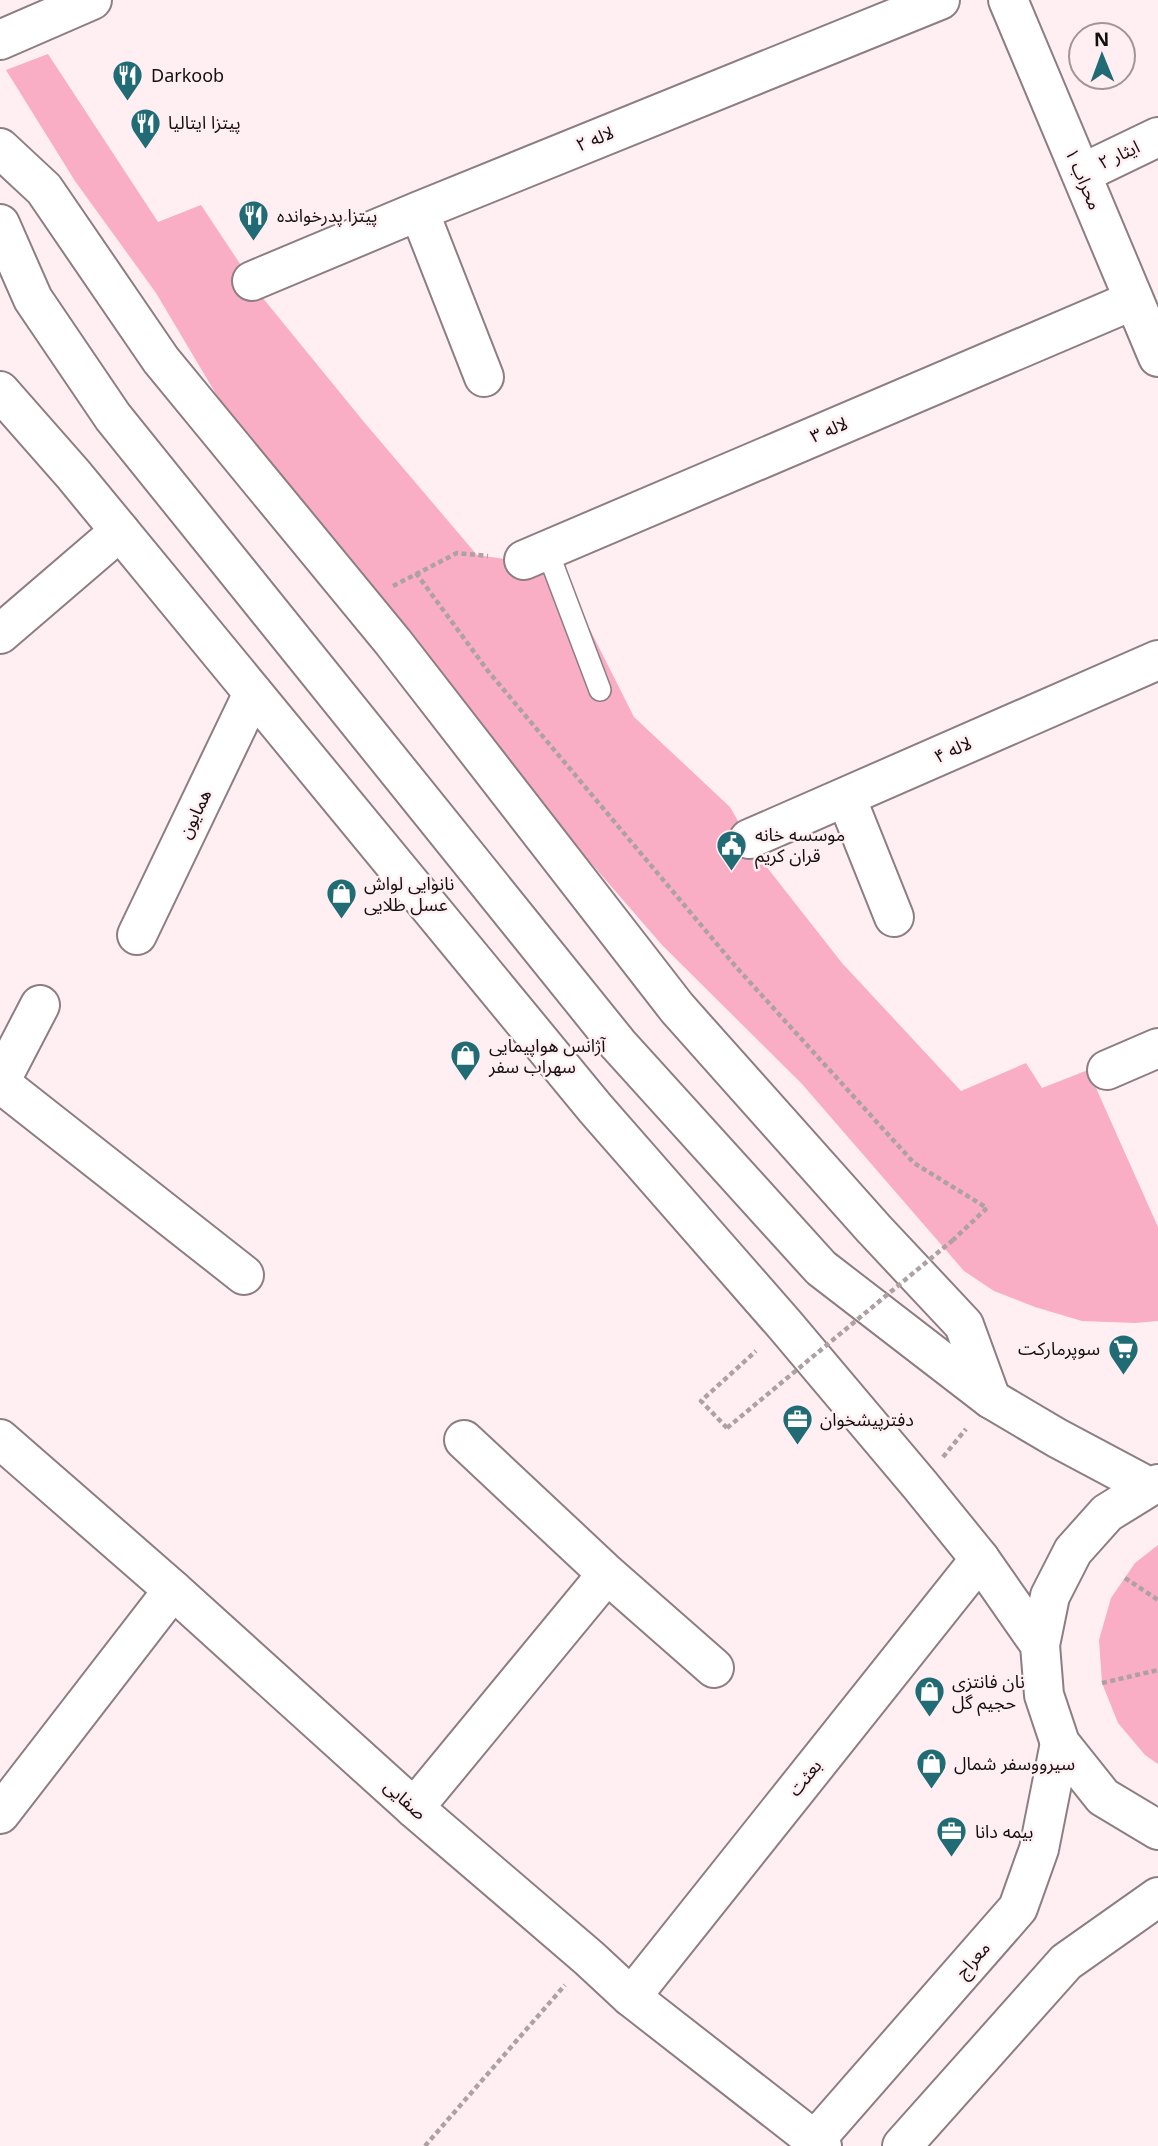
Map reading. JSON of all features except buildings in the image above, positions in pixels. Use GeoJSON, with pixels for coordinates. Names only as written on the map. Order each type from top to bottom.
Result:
{"type":"FeatureCollection","features":[{"type":"Feature","properties":{"kind":"street"},"geometry":{"type":"LineString","coordinates":[[0,40],[92,0]]}},
{"type":"Feature","properties":{"kind":"street","name":"لاله ۲"},"geometry":{"type":"LineString","coordinates":[[252,281],[940,0]]}},
{"type":"Feature","properties":{"kind":"street","name":"محراب ۱"},"geometry":{"type":"LineString","coordinates":[[1008,0],[1158,357]]}},
{"type":"Feature","properties":{"kind":"street","name":"ایثار ۲"},"geometry":{"type":"LineString","coordinates":[[1081,174],[1158,137]]}},
{"type":"Feature","properties":{"kind":"street"},"geometry":{"type":"LineString","coordinates":[[0,148],[44,189],[161,360],[362,604],[677,1008],[874,1229],[964,1325],[991,1399]]}},
{"type":"Feature","properties":{"kind":"street"},"geometry":{"type":"LineString","coordinates":[[419,211],[484,377]]}},
{"type":"Feature","properties":{"kind":"street"},"geometry":{"type":"LineString","coordinates":[[0,224],[33,299],[113,417],[618,1044],[821,1268],[991,1399],[1057,1438],[1154,1485]]}},
{"type":"Feature","properties":{"kind":"street","name":"لاله ۳"},"geometry":{"type":"LineString","coordinates":[[535,555],[1134,300]]}},
{"type":"Feature","properties":{"kind":"street"},"geometry":{"type":"LineString","coordinates":[[0,391],[73,474],[595,1108],[785,1325],[920,1485],[980,1559],[1040,1645]]}},
{"type":"Feature","properties":{"kind":"street"},"geometry":{"type":"LineString","coordinates":[[0,634],[120,531]]}},
{"type":"Feature","properties":{"kind":"street","name":"لاله ۴"},"geometry":{"type":"LineString","coordinates":[[749,839],[1158,660]]}},
{"type":"Feature","properties":{"kind":"street","name":"همایون"},"geometry":{"type":"LineString","coordinates":[[136,935],[253,693]]}},
{"type":"Feature","properties":{"kind":"street"},"geometry":{"type":"LineString","coordinates":[[846,797],[894,917]]}},
{"type":"Feature","properties":{"kind":"street"},"geometry":{"type":"LineString","coordinates":[[40,1004],[0,1083],[244,1275]]}},
{"type":"Feature","properties":{"kind":"street"},"geometry":{"type":"LineString","coordinates":[[1107,1070],[1158,1048]]}},
{"type":"Feature","properties":{"kind":"street","name":"صفایی"},"geometry":{"type":"LineString","coordinates":[[0,1439],[414,1808],[631,1997],[818,2143]]}},
{"type":"Feature","properties":{"kind":"street"},"geometry":{"type":"LineString","coordinates":[[464,1440],[607,1574],[713,1668]]}},
{"type":"Feature","properties":{"kind":"street"},"geometry":{"type":"LineString","coordinates":[[1154,1485],[1107,1513],[1073,1551],[1050,1595],[1040,1645],[1044,1695],[1060,1743],[1103,1797],[1158,1830]]}},
{"type":"Feature","properties":{"kind":"street","name":"بعثت"},"geometry":{"type":"LineString","coordinates":[[631,1997],[980,1559]]}},
{"type":"Feature","properties":{"kind":"street"},"geometry":{"type":"LineString","coordinates":[[414,1808],[607,1574]]}},
{"type":"Feature","properties":{"kind":"street"},"geometry":{"type":"LineString","coordinates":[[0,1814],[173,1591]]}},
{"type":"Feature","properties":{"kind":"street","name":"معراج"},"geometry":{"type":"LineString","coordinates":[[818,2143],[1018,1908],[1039,1849],[1060,1743]]}},
{"type":"Feature","properties":{"kind":"street"},"geometry":{"type":"LineString","coordinates":[[902,2146],[1066,1962],[1158,1897]]}},
{"type":"Feature","properties":{"kind":"lane"},"geometry":{"type":"LineString","coordinates":[[535,555],[600,690]]}},
{"type":"Feature","properties":{"kind":"path"},"geometry":{"type":"LineString","coordinates":[[362,604],[457,553],[535,555]]}},
{"type":"Feature","properties":{"kind":"path"},"geometry":{"type":"LineString","coordinates":[[416,573],[488,671],[737,968],[914,1163],[987,1208],[953,1240],[727,1428],[702,1401],[785,1325]]}},
{"type":"Feature","properties":{"kind":"path"},"geometry":{"type":"LineString","coordinates":[[920,1485],[991,1399]]}},
{"type":"Feature","properties":{"kind":"path"},"geometry":{"type":"LineString","coordinates":[[1125,1578],[1158,1600]]}},
{"type":"Feature","properties":{"kind":"path"},"geometry":{"type":"LineString","coordinates":[[1102,1683],[1158,1670]]}},
{"type":"Feature","properties":{"kind":"path"},"geometry":{"type":"LineString","coordinates":[[425,2146],[589,1958]]}},
{"type":"Feature","properties":{"kind":"shaded area"},"geometry":{"type":"Polygon","coordinates":[[[48,54],[158,222],[201,205],[262,297],[477,555],[547,565],[569,588],[634,717],[730,807],[758,856],[842,963],[961,1091],[1026,1063],[1042,1088],[1088,1070],[1158,1227],[1158,1321],[1082,1321],[994,1291],[964,1271],[802,1084],[662,945],[468,721],[238,431],[156,293],[75,181],[6,70],[48,54]]]}},
{"type":"Feature","properties":{"kind":"shaded area"},"geometry":{"type":"Polygon","coordinates":[[[1158,1545],[1158,1764],[1145,1755],[1118,1723],[1102,1683],[1099,1640],[1111,1598],[1135,1563],[1158,1545]]]}},
{"type":"Feature","properties":{"kind":"place","name":"Darkoob"},"geometry":{"type":"Point","coordinates":[128,103]}},
{"type":"Feature","properties":{"kind":"place","name":"پیتزا ایتالیا"},"geometry":{"type":"Point","coordinates":[145,150]}},
{"type":"Feature","properties":{"kind":"place","name":"پیتزا پدرخوانده"},"geometry":{"type":"Point","coordinates":[254,243]}},
{"type":"Feature","properties":{"kind":"place","name":"موسسه خانه قران کریم"},"geometry":{"type":"Point","coordinates":[732,872]}},
{"type":"Feature","properties":{"kind":"place","name":"نانوایی لواش عسل طلایی"},"geometry":{"type":"Point","coordinates":[341,921]}},
{"type":"Feature","properties":{"kind":"place","name":"آژانس هواپیمایی سهراب سفر"},"geometry":{"type":"Point","coordinates":[466,1083]}},
{"type":"Feature","properties":{"kind":"place","name":"سوپرمارکت"},"geometry":{"type":"Point","coordinates":[1123,1376]}},
{"type":"Feature","properties":{"kind":"place","name":"دفترپیشخوان"},"geometry":{"type":"Point","coordinates":[797,1447]}},
{"type":"Feature","properties":{"kind":"place","name":"نان فانتزی حجیم گل"},"geometry":{"type":"Point","coordinates":[929,1719]}},
{"type":"Feature","properties":{"kind":"place","name":"سیرووسفر شمال"},"geometry":{"type":"Point","coordinates":[931,1791]}},
{"type":"Feature","properties":{"kind":"place","name":"بیمه دانا"},"geometry":{"type":"Point","coordinates":[952,1859]}}]}
